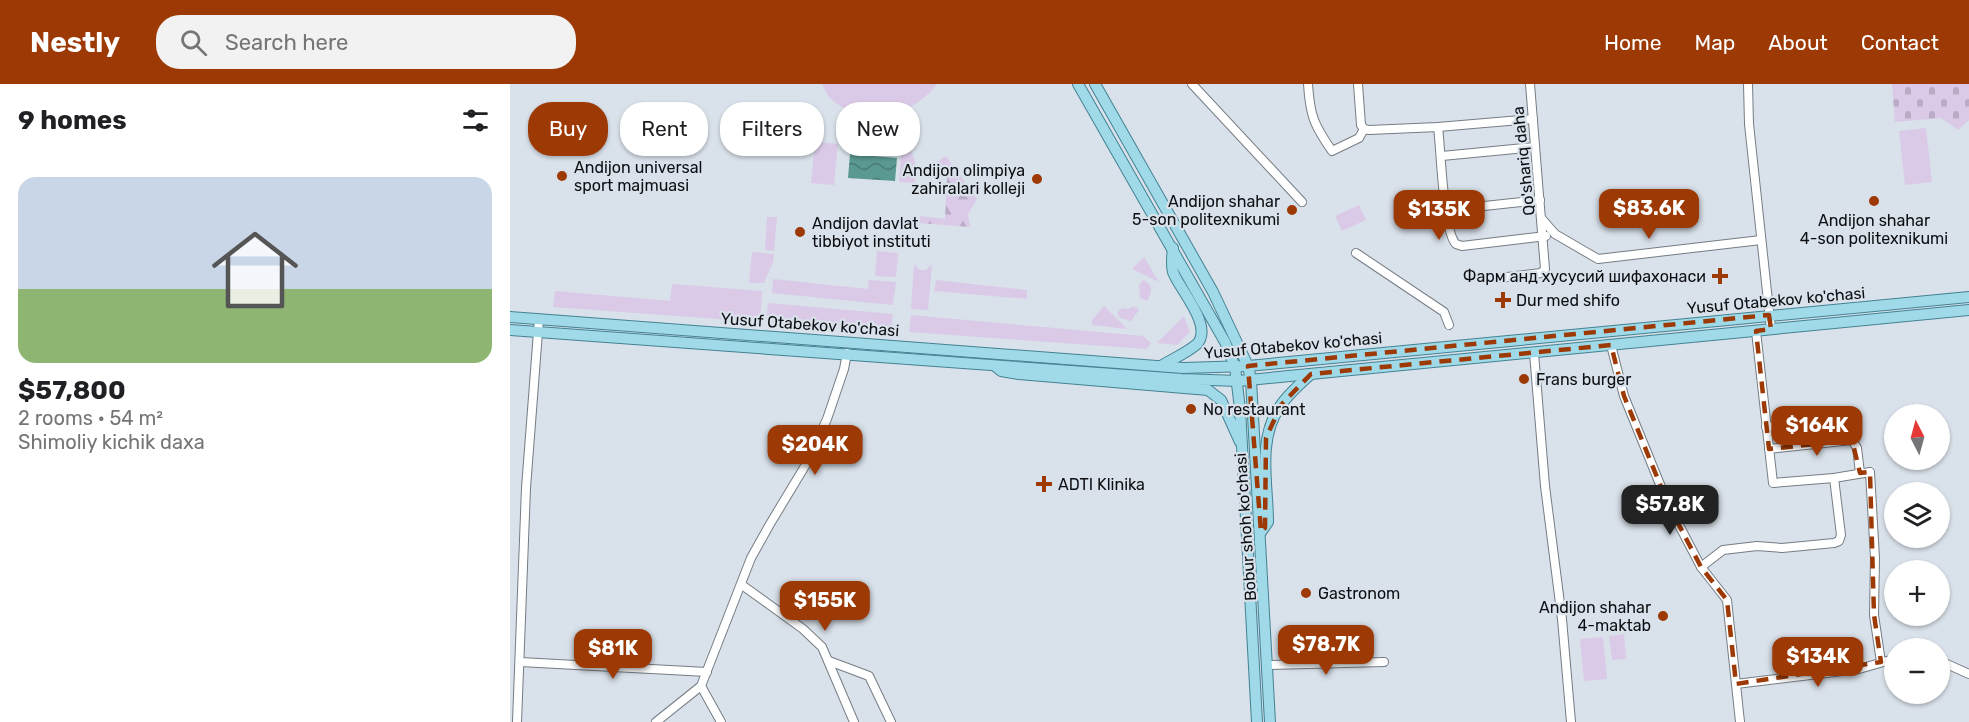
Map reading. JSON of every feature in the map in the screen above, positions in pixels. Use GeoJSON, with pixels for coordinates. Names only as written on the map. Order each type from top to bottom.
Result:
{"type":"FeatureCollection","features":[{"type":"Feature","properties":{"kind":"main road"},"geometry":{"type":"LineString","coordinates":[[1078,84],[1173,248],[1225,342],[1235,367],[1238,381],[1257,722]]}},
{"type":"Feature","properties":{"kind":"main road","name":"Bobur shoh ko'chasi"},"geometry":{"type":"LineString","coordinates":[[1095,84],[1213,292],[1248,366],[1251,380],[1261,532],[1270,722]]}},
{"type":"Feature","properties":{"kind":"main road"},"geometry":{"type":"LineString","coordinates":[[1161,366],[1196,345],[1202,335],[1198,316],[1173,273],[1173,248]]}},
{"type":"Feature","properties":{"kind":"main road","name":"Yusuf Otabekov ko'chasi"},"geometry":{"type":"LineString","coordinates":[[510,317],[1161,366],[1235,367],[1969,297]]}},
{"type":"Feature","properties":{"kind":"main road","name":"Yusuf Otabekov ko'chasi"},"geometry":{"type":"LineString","coordinates":[[510,330],[1182,379],[1238,381],[1969,310]]}},
{"type":"Feature","properties":{"kind":"main road"},"geometry":{"type":"LineString","coordinates":[[993,364],[1001,371],[1019,374],[1208,390],[1221,400],[1242,447]]}},
{"type":"Feature","properties":{"kind":"main road"},"geometry":{"type":"LineString","coordinates":[[1261,532],[1268,522],[1266,449],[1269,430],[1281,405],[1311,374]]}},
{"type":"Feature","properties":{"kind":"street"},"geometry":{"type":"LineString","coordinates":[[1192,84],[1302,202]]}},
{"type":"Feature","properties":{"kind":"street"},"geometry":{"type":"LineString","coordinates":[[1308,84],[1310,108],[1315,125],[1332,151],[1359,138],[1364,129]]}},
{"type":"Feature","properties":{"kind":"street"},"geometry":{"type":"LineString","coordinates":[[1358,84],[1361,125],[1364,129]]}},
{"type":"Feature","properties":{"kind":"street","name":"Qo'shariq daha"},"geometry":{"type":"LineString","coordinates":[[1530,84],[1541,218],[1555,234],[1598,259],[1761,240]]}},
{"type":"Feature","properties":{"kind":"street"},"geometry":{"type":"LineString","coordinates":[[1748,84],[1749,124],[1771,329]]}},
{"type":"Feature","properties":{"kind":"street"},"geometry":{"type":"LineString","coordinates":[[1364,129],[1438,127],[1533,119]]}},
{"type":"Feature","properties":{"kind":"street"},"geometry":{"type":"LineString","coordinates":[[1438,127],[1446,210],[1450,235],[1456,244],[1462,246],[1555,234]]}},
{"type":"Feature","properties":{"kind":"street"},"geometry":{"type":"LineString","coordinates":[[1442,156],[1535,147]]}},
{"type":"Feature","properties":{"kind":"street"},"geometry":{"type":"LineString","coordinates":[[1446,210],[1540,200]]}},
{"type":"Feature","properties":{"kind":"street"},"geometry":{"type":"LineString","coordinates":[[1498,278],[1544,272],[1541,218]]}},
{"type":"Feature","properties":{"kind":"street"},"geometry":{"type":"LineString","coordinates":[[1356,253],[1444,312],[1449,325]]}},
{"type":"Feature","properties":{"kind":"street"},"geometry":{"type":"LineString","coordinates":[[516,722],[526,488],[539,319]]}},
{"type":"Feature","properties":{"kind":"street"},"geometry":{"type":"LineString","coordinates":[[1756,331],[1773,483],[1834,478],[1870,472],[1875,558],[1874,615],[1881,662]]}},
{"type":"Feature","properties":{"kind":"street"},"geometry":{"type":"LineString","coordinates":[[1611,345],[1624,396],[1668,504],[1701,567],[1727,600],[1740,722]]}},
{"type":"Feature","properties":{"kind":"street"},"geometry":{"type":"LineString","coordinates":[[656,722],[701,686],[751,558],[806,466],[827,419],[847,353]]}},
{"type":"Feature","properties":{"kind":"street"},"geometry":{"type":"LineString","coordinates":[[1534,353],[1545,486],[1562,619],[1570,722]]}},
{"type":"Feature","properties":{"kind":"street"},"geometry":{"type":"LineString","coordinates":[[1766,427],[1853,418]]}},
{"type":"Feature","properties":{"kind":"street"},"geometry":{"type":"LineString","coordinates":[[1769,449],[1852,440],[1857,448],[1860,473]]}},
{"type":"Feature","properties":{"kind":"street"},"geometry":{"type":"LineString","coordinates":[[1701,567],[1723,550],[1757,546],[1782,548],[1839,541],[1841,535],[1834,478]]}},
{"type":"Feature","properties":{"kind":"street"},"geometry":{"type":"LineString","coordinates":[[742,585],[803,628],[822,647],[854,722]]}},
{"type":"Feature","properties":{"kind":"street"},"geometry":{"type":"LineString","coordinates":[[829,661],[869,676],[891,722]]}},
{"type":"Feature","properties":{"kind":"street"},"geometry":{"type":"LineString","coordinates":[[1736,684],[1836,672],[1884,661]]}},
{"type":"Feature","properties":{"kind":"street"},"geometry":{"type":"LineString","coordinates":[[520,662],[707,672]]}},
{"type":"Feature","properties":{"kind":"street"},"geometry":{"type":"LineString","coordinates":[[1268,665],[1384,662]]}},
{"type":"Feature","properties":{"kind":"street"},"geometry":{"type":"LineString","coordinates":[[1950,665],[1969,674]]}},
{"type":"Feature","properties":{"kind":"street"},"geometry":{"type":"LineString","coordinates":[[701,686],[721,722]]}},
{"type":"Feature","properties":{"kind":"highlighted area"},"geometry":{"type":"Polygon","coordinates":[[[1769,315],[1771,329],[1756,331],[1769,449],[1852,440],[1860,473],[1870,472],[1874,615],[1881,662],[1736,684],[1727,600],[1701,567],[1668,504],[1624,396],[1611,345],[1311,374],[1281,405],[1266,438],[1265,528],[1261,532],[1248,366],[1769,315]]]}},
{"type":"Feature","properties":{"kind":"green space"},"geometry":{"type":"Polygon","coordinates":[[[822,84],[937,84],[918,102],[836,102],[827,94],[822,84]]]}},
{"type":"Feature","properties":{"kind":"green space"},"geometry":{"type":"Polygon","coordinates":[[[1892,84],[1969,84],[1969,120],[1958,130],[1941,118],[1895,122],[1892,84]]]}},
{"type":"Feature","properties":{"kind":"green space"},"geometry":{"type":"Polygon","coordinates":[[[1926,128],[1932,182],[1905,185],[1899,131],[1926,128]]]}},
{"type":"Feature","properties":{"kind":"green space"},"geometry":{"type":"Polygon","coordinates":[[[824,143],[836,144],[834,185],[811,183],[814,156],[824,156],[824,143]]]}},
{"type":"Feature","properties":{"kind":"green space"},"geometry":{"type":"Polygon","coordinates":[[[901,156],[912,156],[916,170],[915,183],[899,182],[901,156]]]}},
{"type":"Feature","properties":{"kind":"green space"},"geometry":{"type":"Polygon","coordinates":[[[946,156],[977,199],[968,214],[970,227],[919,223],[920,216],[945,219],[947,178],[923,176],[924,170],[946,156]]]}},
{"type":"Feature","properties":{"kind":"green space"},"geometry":{"type":"Polygon","coordinates":[[[1359,205],[1366,220],[1342,231],[1335,216],[1359,205]]]}},
{"type":"Feature","properties":{"kind":"green space"},"geometry":{"type":"Polygon","coordinates":[[[767,217],[777,217],[774,251],[765,250],[767,217]]]}},
{"type":"Feature","properties":{"kind":"green space"},"geometry":{"type":"Polygon","coordinates":[[[877,251],[898,253],[896,277],[875,276],[877,251]]]}},
{"type":"Feature","properties":{"kind":"green space"},"geometry":{"type":"Polygon","coordinates":[[[752,252],[774,254],[764,283],[749,283],[752,252]]]}},
{"type":"Feature","properties":{"kind":"green space"},"geometry":{"type":"Polygon","coordinates":[[[1144,257],[1159,282],[1132,269],[1144,257]]]}},
{"type":"Feature","properties":{"kind":"green space"},"geometry":{"type":"Polygon","coordinates":[[[914,264],[920,270],[926,270],[932,264],[928,310],[911,309],[914,264]]]}},
{"type":"Feature","properties":{"kind":"green space"},"geometry":{"type":"Polygon","coordinates":[[[773,279],[868,289],[869,280],[896,282],[893,305],[772,293],[773,279]]]}},
{"type":"Feature","properties":{"kind":"green space"},"geometry":{"type":"Polygon","coordinates":[[[936,280],[1027,290],[1027,299],[934,291],[936,280]]]}},
{"type":"Feature","properties":{"kind":"green space"},"geometry":{"type":"Polygon","coordinates":[[[1143,280],[1149,284],[1151,289],[1147,301],[1140,298],[1139,285],[1143,280]]]}},
{"type":"Feature","properties":{"kind":"green space"},"geometry":{"type":"Polygon","coordinates":[[[672,284],[762,291],[760,322],[553,307],[555,291],[670,301],[672,284]]]}},
{"type":"Feature","properties":{"kind":"green space"},"geometry":{"type":"Polygon","coordinates":[[[768,303],[893,314],[891,331],[766,322],[768,303]]]}},
{"type":"Feature","properties":{"kind":"green space"},"geometry":{"type":"Polygon","coordinates":[[[1104,306],[1127,329],[1092,325],[1092,320],[1104,306]]]}},
{"type":"Feature","properties":{"kind":"green space"},"geometry":{"type":"Polygon","coordinates":[[[1134,306],[1139,310],[1131,321],[1120,318],[1117,313],[1122,308],[1128,309],[1134,306]]]}},
{"type":"Feature","properties":{"kind":"green space"},"geometry":{"type":"Polygon","coordinates":[[[911,315],[1143,336],[1151,343],[1147,349],[909,332],[911,315]]]}},
{"type":"Feature","properties":{"kind":"green space"},"geometry":{"type":"Polygon","coordinates":[[[1184,316],[1190,332],[1177,345],[1157,343],[1184,316]]]}},
{"type":"Feature","properties":{"kind":"green space"},"geometry":{"type":"Polygon","coordinates":[[[1624,634],[1626,659],[1612,660],[1609,636],[1624,634]]]}},
{"type":"Feature","properties":{"kind":"green space"},"geometry":{"type":"Polygon","coordinates":[[[1603,637],[1607,679],[1584,681],[1580,639],[1603,637]]]}},
{"type":"Feature","properties":{"kind":"water"},"geometry":{"type":"Polygon","coordinates":[[[850,156],[897,158],[895,181],[848,178],[850,156]]]}},
{"type":"Feature","properties":{"kind":"place","name":"Andijon universal sport majmuasi"},"geometry":{"type":"Point","coordinates":[562,176]}},
{"type":"Feature","properties":{"kind":"place","name":"Andijon olimpiya zahiralari kolleji"},"geometry":{"type":"Point","coordinates":[1037,179]}},
{"type":"Feature","properties":{"kind":"place","name":"Andijon shahar 4-son politexnikumi"},"geometry":{"type":"Point","coordinates":[1874,201]}},
{"type":"Feature","properties":{"kind":"place","name":"Andijon shahar 5-son politexnikumi"},"geometry":{"type":"Point","coordinates":[1292,210]}},
{"type":"Feature","properties":{"kind":"place","name":"Andijon davlat tibbiyot instituti"},"geometry":{"type":"Point","coordinates":[800,232]}},
{"type":"Feature","properties":{"kind":"place","name":"Фарм анд хусусий шифахонаси"},"geometry":{"type":"Point","coordinates":[1720,276]}},
{"type":"Feature","properties":{"kind":"place","name":"Dur med shifo"},"geometry":{"type":"Point","coordinates":[1503,300]}},
{"type":"Feature","properties":{"kind":"place","name":"Frans burger"},"geometry":{"type":"Point","coordinates":[1524,379]}},
{"type":"Feature","properties":{"kind":"place","name":"No restaurant"},"geometry":{"type":"Point","coordinates":[1191,409]}},
{"type":"Feature","properties":{"kind":"place","name":"ADTI Klinika"},"geometry":{"type":"Point","coordinates":[1044,484]}},
{"type":"Feature","properties":{"kind":"place","name":"Gastronom"},"geometry":{"type":"Point","coordinates":[1306,593]}},
{"type":"Feature","properties":{"kind":"place","name":"Andijon shahar 4-maktab"},"geometry":{"type":"Point","coordinates":[1663,616]}}]}
